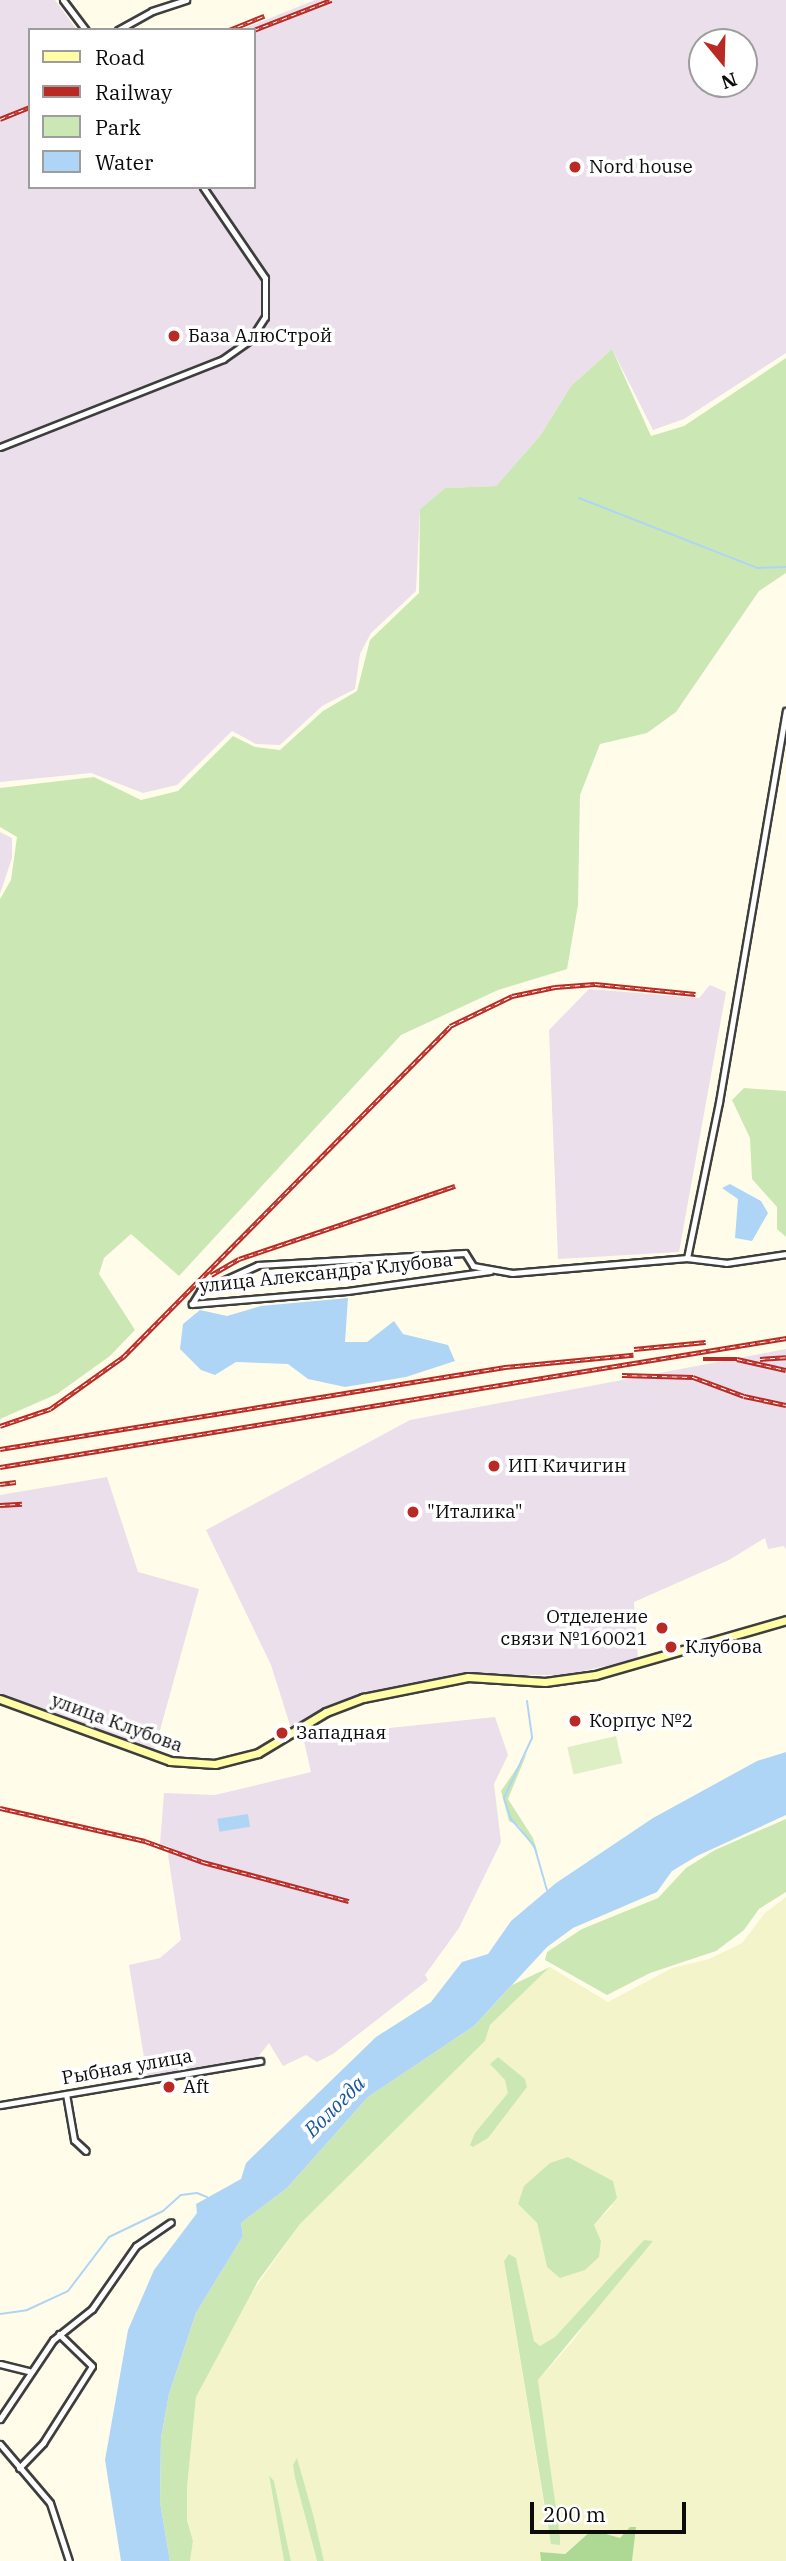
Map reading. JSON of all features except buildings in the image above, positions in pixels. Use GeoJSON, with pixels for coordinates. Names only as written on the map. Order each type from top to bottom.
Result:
{"type":"FeatureCollection","features":[{"type":"Feature","properties":{"kind":"main road","name":"улица Клубова"},"geometry":{"type":"LineString","coordinates":[[0,1699],[170,1761],[215,1764],[258,1753],[326,1712],[363,1698],[479,1676],[550,1682],[596,1675],[786,1620]]}},
{"type":"Feature","properties":{"kind":"street"},"geometry":{"type":"LineString","coordinates":[[63,0],[84,28]]}},
{"type":"Feature","properties":{"kind":"street"},"geometry":{"type":"LineString","coordinates":[[122,28],[152,11],[186,0]]}},
{"type":"Feature","properties":{"kind":"street"},"geometry":{"type":"LineString","coordinates":[[0,447],[238,351],[260,329],[267,306],[258,262],[204,189]]}},
{"type":"Feature","properties":{"kind":"street"},"geometry":{"type":"LineString","coordinates":[[687,1258],[719,1101],[786,712]]}},
{"type":"Feature","properties":{"kind":"street","name":"улица Александра Клубова"},"geometry":{"type":"LineString","coordinates":[[490,1271],[347,1291],[191,1304],[200,1291],[258,1265],[466,1253],[473,1266],[512,1273],[687,1258],[726,1263],[786,1254]]}},
{"type":"Feature","properties":{"kind":"street","name":"Рыбная улица"},"geometry":{"type":"LineString","coordinates":[[0,2105],[260,2061]]}},
{"type":"Feature","properties":{"kind":"street"},"geometry":{"type":"LineString","coordinates":[[66,2094],[74,2140],[86,2151]]}},
{"type":"Feature","properties":{"kind":"street"},"geometry":{"type":"LineString","coordinates":[[0,2419],[29,2371],[59,2334],[92,2309],[129,2255],[171,2222]]}},
{"type":"Feature","properties":{"kind":"street"},"geometry":{"type":"LineString","coordinates":[[19,2468],[43,2442],[92,2366],[59,2334]]}},
{"type":"Feature","properties":{"kind":"street"},"geometry":{"type":"LineString","coordinates":[[0,2364],[29,2371]]}},
{"type":"Feature","properties":{"kind":"street"},"geometry":{"type":"LineString","coordinates":[[0,2444],[50,2503],[69,2561]]}},
{"type":"Feature","properties":{"kind":"shaded area"},"geometry":{"type":"Polygon","coordinates":[[[0,0],[55,0],[76,28],[28,28],[28,189],[256,189],[256,28],[245,28],[315,0],[786,0],[786,353],[684,419],[653,430],[612,349],[571,386],[540,436],[496,486],[445,488],[420,509],[416,591],[371,633],[360,654],[355,689],[322,706],[280,745],[256,744],[232,731],[177,785],[143,793],[91,773],[0,782],[0,0]]]}},
{"type":"Feature","properties":{"kind":"shaded area"},"geometry":{"type":"Polygon","coordinates":[[[0,832],[12,838],[12,858],[0,894],[0,832]]]}},
{"type":"Feature","properties":{"kind":"shaded area"},"geometry":{"type":"Polygon","coordinates":[[[710,985],[726,992],[679,1252],[558,1259],[549,1030],[589,989],[699,998],[710,985]]]}},
{"type":"Feature","properties":{"kind":"shaded area"},"geometry":{"type":"Polygon","coordinates":[[[786,1349],[786,1550],[784,1546],[768,1549],[765,1538],[729,1560],[634,1602],[638,1659],[564,1675],[456,1675],[337,1702],[291,1728],[271,1665],[206,1530],[410,1420],[786,1349]]]}},
{"type":"Feature","properties":{"kind":"shaded area"},"geometry":{"type":"Polygon","coordinates":[[[107,1477],[138,1572],[199,1589],[154,1752],[0,1696],[0,1495],[107,1477]]]}},
{"type":"Feature","properties":{"kind":"shaded area"},"geometry":{"type":"Polygon","coordinates":[[[495,1717],[508,1755],[494,1784],[501,1842],[459,1928],[425,1975],[428,1980],[333,2054],[317,2062],[306,2055],[283,2066],[269,2043],[258,2057],[147,2076],[129,1965],[160,1958],[181,1940],[168,1855],[171,1847],[160,1844],[164,1793],[215,1795],[311,1772],[303,1737],[495,1717]]]}},
{"type":"Feature","properties":{"kind":"green space"},"geometry":{"type":"Polygon","coordinates":[[[612,349],[651,436],[684,426],[786,358],[786,573],[759,591],[676,712],[647,733],[600,744],[580,795],[578,905],[567,969],[498,990],[401,1035],[179,1276],[131,1234],[104,1258],[99,1274],[135,1330],[110,1356],[57,1394],[0,1419],[0,899],[11,880],[17,837],[0,827],[0,788],[94,777],[141,800],[178,791],[233,736],[255,747],[280,750],[323,711],[357,691],[370,640],[419,593],[420,509],[445,488],[496,486],[540,436],[571,386],[612,349]]]}},
{"type":"Feature","properties":{"kind":"green space"},"geometry":{"type":"Polygon","coordinates":[[[744,1088],[786,1091],[786,1237],[777,1229],[777,1207],[752,1179],[750,1138],[732,1100],[744,1088]]]}},
{"type":"Feature","properties":{"kind":"green space"},"geometry":{"type":"Polygon","coordinates":[[[616,1736],[622,1763],[574,1775],[567,1747],[616,1736]]]}},
{"type":"Feature","properties":{"kind":"green space"},"geometry":{"type":"Polygon","coordinates":[[[527,1753],[508,1799],[533,1838],[538,1855],[519,1826],[509,1821],[501,1791],[527,1753]]]}},
{"type":"Feature","properties":{"kind":"green space"},"geometry":{"type":"Polygon","coordinates":[[[786,1819],[786,1892],[759,1909],[744,1930],[716,1951],[650,1973],[607,1995],[545,1960],[547,1952],[582,1929],[658,1898],[686,1868],[715,1850],[786,1819]]]}},
{"type":"Feature","properties":{"kind":"green space"},"geometry":{"type":"Polygon","coordinates":[[[786,1897],[786,2561],[632,2561],[635,2527],[620,2538],[592,2530],[564,2554],[540,2552],[541,2561],[324,2561],[314,2518],[295,2478],[317,2561],[291,2561],[274,2481],[269,2475],[284,2561],[190,2561],[193,2541],[187,2520],[187,2488],[196,2397],[238,2312],[300,2224],[485,2041],[490,2025],[550,1967],[608,2002],[672,1968],[709,1959],[742,1943],[765,1913],[786,1897]],[[518,2204],[537,2223],[547,2267],[601,2241],[594,2225],[613,2205],[518,2204]],[[644,2240],[555,2337],[540,2347],[534,2341],[516,2258],[509,2254],[504,2261],[549,2535],[560,2545],[538,2380],[572,2342],[644,2240]]]}},
{"type":"Feature","properties":{"kind":"green space"},"geometry":{"type":"Polygon","coordinates":[[[550,1967],[490,2025],[485,2041],[300,2224],[258,2281],[196,2397],[187,2488],[187,2520],[193,2541],[190,2561],[170,2561],[160,2502],[161,2438],[169,2394],[196,2313],[243,2236],[241,2223],[287,2188],[368,2097],[474,2026],[512,1985],[550,1967]]]}},
{"type":"Feature","properties":{"kind":"green space"},"geometry":{"type":"Polygon","coordinates":[[[498,2057],[525,2079],[527,2087],[488,2138],[473,2147],[470,2145],[475,2133],[508,2093],[505,2080],[490,2064],[498,2057]]]}},
{"type":"Feature","properties":{"kind":"green space"},"geometry":{"type":"Polygon","coordinates":[[[568,2157],[613,2181],[617,2198],[594,2225],[601,2241],[599,2257],[585,2270],[560,2278],[547,2267],[537,2223],[518,2204],[524,2186],[550,2163],[568,2157]]]}},
{"type":"Feature","properties":{"kind":"green space"},"geometry":{"type":"Polygon","coordinates":[[[644,2240],[653,2241],[538,2380],[560,2537],[560,2545],[551,2544],[504,2261],[509,2254],[516,2258],[534,2341],[540,2346],[555,2337],[644,2240]]]}},
{"type":"Feature","properties":{"kind":"green space"},"geometry":{"type":"Polygon","coordinates":[[[297,2458],[324,2561],[317,2561],[295,2478],[293,2465],[297,2458]]]}},
{"type":"Feature","properties":{"kind":"green space"},"geometry":{"type":"Polygon","coordinates":[[[269,2475],[274,2481],[291,2561],[284,2561],[269,2475]]]}},
{"type":"Feature","properties":{"kind":"green space"},"geometry":{"type":"Polygon","coordinates":[[[630,2527],[636,2527],[632,2561],[541,2561],[540,2552],[565,2554],[592,2530],[620,2538],[630,2527]]]}},
{"type":"Feature","properties":{"kind":"water"},"geometry":{"type":"Polygon","coordinates":[[[730,1184],[761,1201],[768,1213],[752,1241],[735,1238],[738,1199],[722,1188],[730,1184]]]}},
{"type":"Feature","properties":{"kind":"water"},"geometry":{"type":"Polygon","coordinates":[[[348,1298],[345,1342],[367,1342],[394,1321],[403,1334],[448,1345],[455,1361],[406,1377],[345,1387],[308,1379],[288,1364],[236,1362],[215,1375],[201,1370],[180,1349],[183,1324],[200,1310],[227,1316],[261,1306],[348,1298]]]}},
{"type":"Feature","properties":{"kind":"water","name":"Вологда"},"geometry":{"type":"Polygon","coordinates":[[[786,1752],[786,1815],[697,1856],[672,1871],[657,1892],[573,1928],[547,1947],[474,2026],[368,2097],[287,2188],[241,2223],[243,2236],[196,2313],[169,2394],[161,2438],[160,2502],[170,2561],[121,2561],[105,2460],[128,2330],[154,2270],[197,2213],[196,2204],[241,2179],[246,2163],[376,2037],[431,2002],[462,1962],[488,1954],[511,1921],[556,1883],[653,1818],[757,1761],[786,1752]]]}},
{"type":"Feature","properties":{"kind":"water"},"geometry":{"type":"Polygon","coordinates":[[[248,1814],[250,1827],[219,1832],[217,1819],[248,1814]]]}},
{"type":"Feature","properties":{"kind":"waterway"},"geometry":{"type":"LineString","coordinates":[[579,498],[758,568],[786,567]]}},
{"type":"Feature","properties":{"kind":"waterway"},"geometry":{"type":"LineString","coordinates":[[527,1701],[532,1738],[504,1798],[511,1819],[534,1845],[547,1890]]}},
{"type":"Feature","properties":{"kind":"waterway"},"geometry":{"type":"LineString","coordinates":[[0,2314],[27,2310],[68,2291],[109,2237],[163,2211],[181,2195],[197,2193],[207,2197]]}},
{"type":"Feature","properties":{"kind":"railway"},"geometry":{"type":"LineString","coordinates":[[256,29],[331,0]]}},
{"type":"Feature","properties":{"kind":"railway"},"geometry":{"type":"LineString","coordinates":[[234,28],[264,16]]}},
{"type":"Feature","properties":{"kind":"railway"},"geometry":{"type":"LineString","coordinates":[[0,119],[28,108]]}},
{"type":"Feature","properties":{"kind":"railway"},"geometry":{"type":"LineString","coordinates":[[0,1426],[50,1409],[123,1357],[450,1026],[512,996],[555,987],[595,984],[696,994]]}},
{"type":"Feature","properties":{"kind":"railway"},"geometry":{"type":"LineString","coordinates":[[211,1275],[239,1259],[455,1186]]}},
{"type":"Feature","properties":{"kind":"railway"},"geometry":{"type":"LineString","coordinates":[[0,1467],[786,1338]]}},
{"type":"Feature","properties":{"kind":"railway"},"geometry":{"type":"LineString","coordinates":[[634,1349],[706,1342]]}},
{"type":"Feature","properties":{"kind":"railway"},"geometry":{"type":"LineString","coordinates":[[0,1449],[505,1367],[633,1355]]}},
{"type":"Feature","properties":{"kind":"railway"},"geometry":{"type":"LineString","coordinates":[[760,1359],[786,1357]]}},
{"type":"Feature","properties":{"kind":"railway"},"geometry":{"type":"LineString","coordinates":[[703,1359],[737,1359],[786,1370]]}},
{"type":"Feature","properties":{"kind":"railway"},"geometry":{"type":"LineString","coordinates":[[622,1375],[693,1377],[744,1396],[786,1405]]}},
{"type":"Feature","properties":{"kind":"railway"},"geometry":{"type":"LineString","coordinates":[[0,1484],[16,1482]]}},
{"type":"Feature","properties":{"kind":"railway"},"geometry":{"type":"LineString","coordinates":[[0,1505],[22,1504]]}},
{"type":"Feature","properties":{"kind":"railway"},"geometry":{"type":"LineString","coordinates":[[0,1808],[145,1841],[203,1862],[349,1901]]}},
{"type":"Feature","properties":{"kind":"place","name":"Nord house"},"geometry":{"type":"Point","coordinates":[575,167]}},
{"type":"Feature","properties":{"kind":"place","name":"База АлюСтрой"},"geometry":{"type":"Point","coordinates":[174,336]}},
{"type":"Feature","properties":{"kind":"place","name":"ИП Кичигин"},"geometry":{"type":"Point","coordinates":[494,1466]}},
{"type":"Feature","properties":{"kind":"place","name":"\"Италика\""},"geometry":{"type":"Point","coordinates":[413,1512]}},
{"type":"Feature","properties":{"kind":"place","name":"Отделение связи №160021"},"geometry":{"type":"Point","coordinates":[662,1628]}},
{"type":"Feature","properties":{"kind":"place","name":"Клубова"},"geometry":{"type":"Point","coordinates":[671,1647]}},
{"type":"Feature","properties":{"kind":"place","name":"Корпус №2"},"geometry":{"type":"Point","coordinates":[575,1721]}},
{"type":"Feature","properties":{"kind":"place","name":"Западная"},"geometry":{"type":"Point","coordinates":[282,1733]}},
{"type":"Feature","properties":{"kind":"place","name":"Aft"},"geometry":{"type":"Point","coordinates":[169,2087]}}]}
